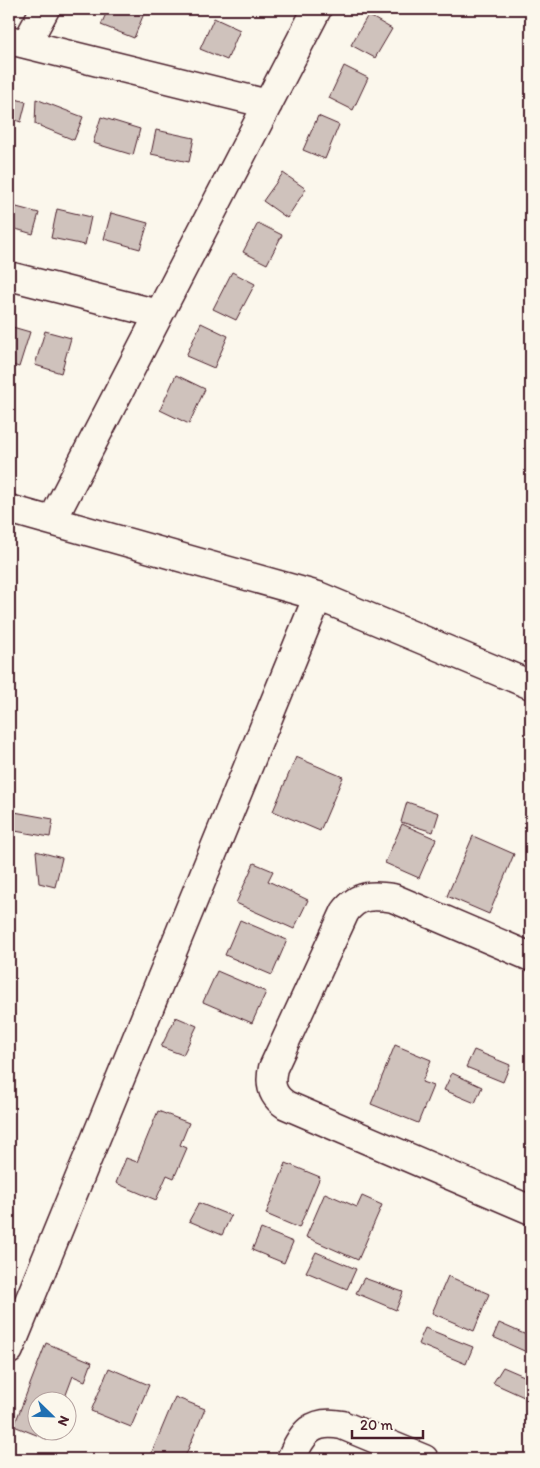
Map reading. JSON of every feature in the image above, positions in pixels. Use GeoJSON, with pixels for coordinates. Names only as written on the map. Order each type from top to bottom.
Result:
{"type":"FeatureCollection","features":[{"type":"Feature","properties":{"kind":"street"},"geometry":{"type":"LineString","coordinates":[[45,9],[18,42],[268,104]]}},
{"type":"Feature","properties":{"kind":"street"},"geometry":{"type":"LineString","coordinates":[[53,519],[317,9]]}},
{"type":"Feature","properties":{"kind":"street"},"geometry":{"type":"LineString","coordinates":[[9,276],[159,314]]}},
{"type":"Feature","properties":{"kind":"street"},"geometry":{"type":"LineString","coordinates":[[9,508],[318,596],[531,684]]}},
{"type":"Feature","properties":{"kind":"street"},"geometry":{"type":"LineString","coordinates":[[9,1350],[318,596]]}},
{"type":"Feature","properties":{"kind":"street"},"geometry":{"type":"LineString","coordinates":[[531,957],[393,898],[374,895],[361,898],[351,904],[345,912],[273,1068],[271,1081],[274,1096],[286,1105],[531,1210]]}},
{"type":"Feature","properties":{"kind":"street"},"geometry":{"type":"LineString","coordinates":[[291,1459],[305,1433],[315,1425],[328,1422],[342,1425],[424,1459]]}},
{"type":"Feature","properties":{"kind":"building"},"geometry":{"type":"Polygon","coordinates":[[[108,9],[140,9],[145,11],[134,38],[101,25],[108,9]]]}},
{"type":"Feature","properties":{"kind":"building"},"geometry":{"type":"Polygon","coordinates":[[[368,15],[392,29],[375,58],[351,45],[368,15]]]}},
{"type":"Feature","properties":{"kind":"building"},"geometry":{"type":"Polygon","coordinates":[[[214,18],[240,30],[227,60],[200,49],[214,18]]]}},
{"type":"Feature","properties":{"kind":"building"},"geometry":{"type":"Polygon","coordinates":[[[344,66],[368,78],[353,110],[329,98],[344,66]]]}},
{"type":"Feature","properties":{"kind":"building"},"geometry":{"type":"Polygon","coordinates":[[[9,97],[26,102],[21,122],[9,118],[9,97]]]}},
{"type":"Feature","properties":{"kind":"building"},"geometry":{"type":"Polygon","coordinates":[[[36,99],[83,117],[74,140],[35,124],[36,99]]]}},
{"type":"Feature","properties":{"kind":"building"},"geometry":{"type":"Polygon","coordinates":[[[318,116],[339,125],[325,159],[303,150],[318,116]]]}},
{"type":"Feature","properties":{"kind":"building"},"geometry":{"type":"Polygon","coordinates":[[[101,117],[140,129],[133,155],[93,143],[101,117]]]}},
{"type":"Feature","properties":{"kind":"building"},"geometry":{"type":"Polygon","coordinates":[[[156,130],[194,138],[189,162],[151,154],[156,130]]]}},
{"type":"Feature","properties":{"kind":"building"},"geometry":{"type":"Polygon","coordinates":[[[283,173],[306,189],[287,218],[263,201],[283,173]]]}},
{"type":"Feature","properties":{"kind":"building"},"geometry":{"type":"Polygon","coordinates":[[[9,205],[39,213],[33,234],[9,227],[9,205]]]}},
{"type":"Feature","properties":{"kind":"building"},"geometry":{"type":"Polygon","coordinates":[[[57,209],[91,217],[85,245],[51,238],[57,209]]]}},
{"type":"Feature","properties":{"kind":"building"},"geometry":{"type":"Polygon","coordinates":[[[111,213],[148,223],[140,249],[104,239],[111,213]]]}},
{"type":"Feature","properties":{"kind":"building"},"geometry":{"type":"Polygon","coordinates":[[[258,223],[282,235],[267,264],[243,252],[258,223]]]}},
{"type":"Feature","properties":{"kind":"building"},"geometry":{"type":"Polygon","coordinates":[[[232,272],[255,284],[236,320],[213,309],[232,272]]]}},
{"type":"Feature","properties":{"kind":"building"},"geometry":{"type":"Polygon","coordinates":[[[201,323],[228,336],[214,368],[186,356],[201,323]]]}},
{"type":"Feature","properties":{"kind":"building"},"geometry":{"type":"Polygon","coordinates":[[[9,326],[30,332],[19,367],[9,364],[9,326]]]}},
{"type":"Feature","properties":{"kind":"building"},"geometry":{"type":"Polygon","coordinates":[[[45,331],[71,338],[61,373],[35,365],[45,331]]]}},
{"type":"Feature","properties":{"kind":"building"},"geometry":{"type":"Polygon","coordinates":[[[176,375],[205,389],[189,424],[160,410],[176,375]]]}},
{"type":"Feature","properties":{"kind":"building"},"geometry":{"type":"Polygon","coordinates":[[[296,757],[343,777],[320,831],[273,811],[296,757]]]}},
{"type":"Feature","properties":{"kind":"building"},"geometry":{"type":"Polygon","coordinates":[[[407,802],[439,813],[433,832],[401,822],[407,802]]]}},
{"type":"Feature","properties":{"kind":"building"},"geometry":{"type":"Polygon","coordinates":[[[9,811],[53,819],[50,837],[9,830],[9,811]]]}},
{"type":"Feature","properties":{"kind":"building"},"geometry":{"type":"Polygon","coordinates":[[[402,824],[436,839],[419,878],[385,863],[402,824]]]}},
{"type":"Feature","properties":{"kind":"building"},"geometry":{"type":"Polygon","coordinates":[[[473,836],[514,854],[489,914],[447,896],[473,836]]]}},
{"type":"Feature","properties":{"kind":"building"},"geometry":{"type":"Polygon","coordinates":[[[36,851],[62,858],[55,887],[39,883],[36,851]]]}},
{"type":"Feature","properties":{"kind":"building"},"geometry":{"type":"Polygon","coordinates":[[[254,863],[273,871],[268,881],[308,900],[294,929],[236,903],[254,863]]]}},
{"type":"Feature","properties":{"kind":"building"},"geometry":{"type":"Polygon","coordinates":[[[240,920],[287,940],[272,975],[225,955],[240,920]]]}},
{"type":"Feature","properties":{"kind":"building"},"geometry":{"type":"Polygon","coordinates":[[[217,971],[266,992],[252,1023],[203,1002],[217,971]]]}},
{"type":"Feature","properties":{"kind":"building"},"geometry":{"type":"Polygon","coordinates":[[[176,1017],[197,1026],[183,1055],[161,1047],[176,1017]]]}},
{"type":"Feature","properties":{"kind":"building"},"geometry":{"type":"Polygon","coordinates":[[[395,1045],[431,1060],[422,1082],[433,1086],[418,1123],[371,1104],[395,1045]]]}},
{"type":"Feature","properties":{"kind":"building"},"geometry":{"type":"Polygon","coordinates":[[[474,1050],[510,1065],[503,1082],[466,1067],[474,1050]]]}},
{"type":"Feature","properties":{"kind":"building"},"geometry":{"type":"Polygon","coordinates":[[[452,1073],[482,1087],[475,1103],[444,1090],[452,1073]]]}},
{"type":"Feature","properties":{"kind":"building"},"geometry":{"type":"Polygon","coordinates":[[[158,1111],[189,1123],[180,1145],[187,1148],[174,1178],[167,1175],[156,1200],[116,1183],[126,1158],[137,1162],[158,1111]]]}},
{"type":"Feature","properties":{"kind":"building"},"geometry":{"type":"Polygon","coordinates":[[[286,1163],[320,1177],[299,1228],[266,1214],[286,1163]]]}},
{"type":"Feature","properties":{"kind":"building"},"geometry":{"type":"Polygon","coordinates":[[[325,1193],[357,1207],[362,1196],[382,1205],[358,1260],[306,1237],[325,1193]]]}},
{"type":"Feature","properties":{"kind":"building"},"geometry":{"type":"Polygon","coordinates":[[[199,1203],[231,1216],[222,1235],[189,1221],[199,1203]]]}},
{"type":"Feature","properties":{"kind":"building"},"geometry":{"type":"Polygon","coordinates":[[[261,1229],[293,1242],[284,1263],[252,1250],[261,1229]]]}},
{"type":"Feature","properties":{"kind":"building"},"geometry":{"type":"Polygon","coordinates":[[[316,1252],[356,1269],[347,1289],[306,1272],[316,1252]]]}},
{"type":"Feature","properties":{"kind":"building"},"geometry":{"type":"Polygon","coordinates":[[[448,1276],[489,1294],[474,1331],[432,1313],[448,1276]]]}},
{"type":"Feature","properties":{"kind":"building"},"geometry":{"type":"Polygon","coordinates":[[[364,1278],[403,1292],[396,1310],[356,1293],[364,1278]]]}},
{"type":"Feature","properties":{"kind":"building"},"geometry":{"type":"Polygon","coordinates":[[[499,1323],[531,1337],[531,1354],[493,1337],[499,1323]]]}},
{"type":"Feature","properties":{"kind":"building"},"geometry":{"type":"Polygon","coordinates":[[[425,1328],[473,1347],[466,1364],[418,1344],[425,1328]]]}},
{"type":"Feature","properties":{"kind":"building"},"geometry":{"type":"Polygon","coordinates":[[[46,1343],[92,1362],[85,1381],[73,1376],[68,1390],[28,1390],[28,1432],[14,1426],[46,1343]]]}},
{"type":"Feature","properties":{"kind":"building"},"geometry":{"type":"Polygon","coordinates":[[[503,1367],[531,1379],[524,1397],[493,1383],[503,1367]]]}},
{"type":"Feature","properties":{"kind":"building"},"geometry":{"type":"Polygon","coordinates":[[[109,1368],[149,1385],[131,1427],[91,1411],[109,1368]]]}},
{"type":"Feature","properties":{"kind":"building"},"geometry":{"type":"Polygon","coordinates":[[[175,1397],[205,1409],[184,1459],[157,1459],[150,1457],[175,1397]]]}}]}
